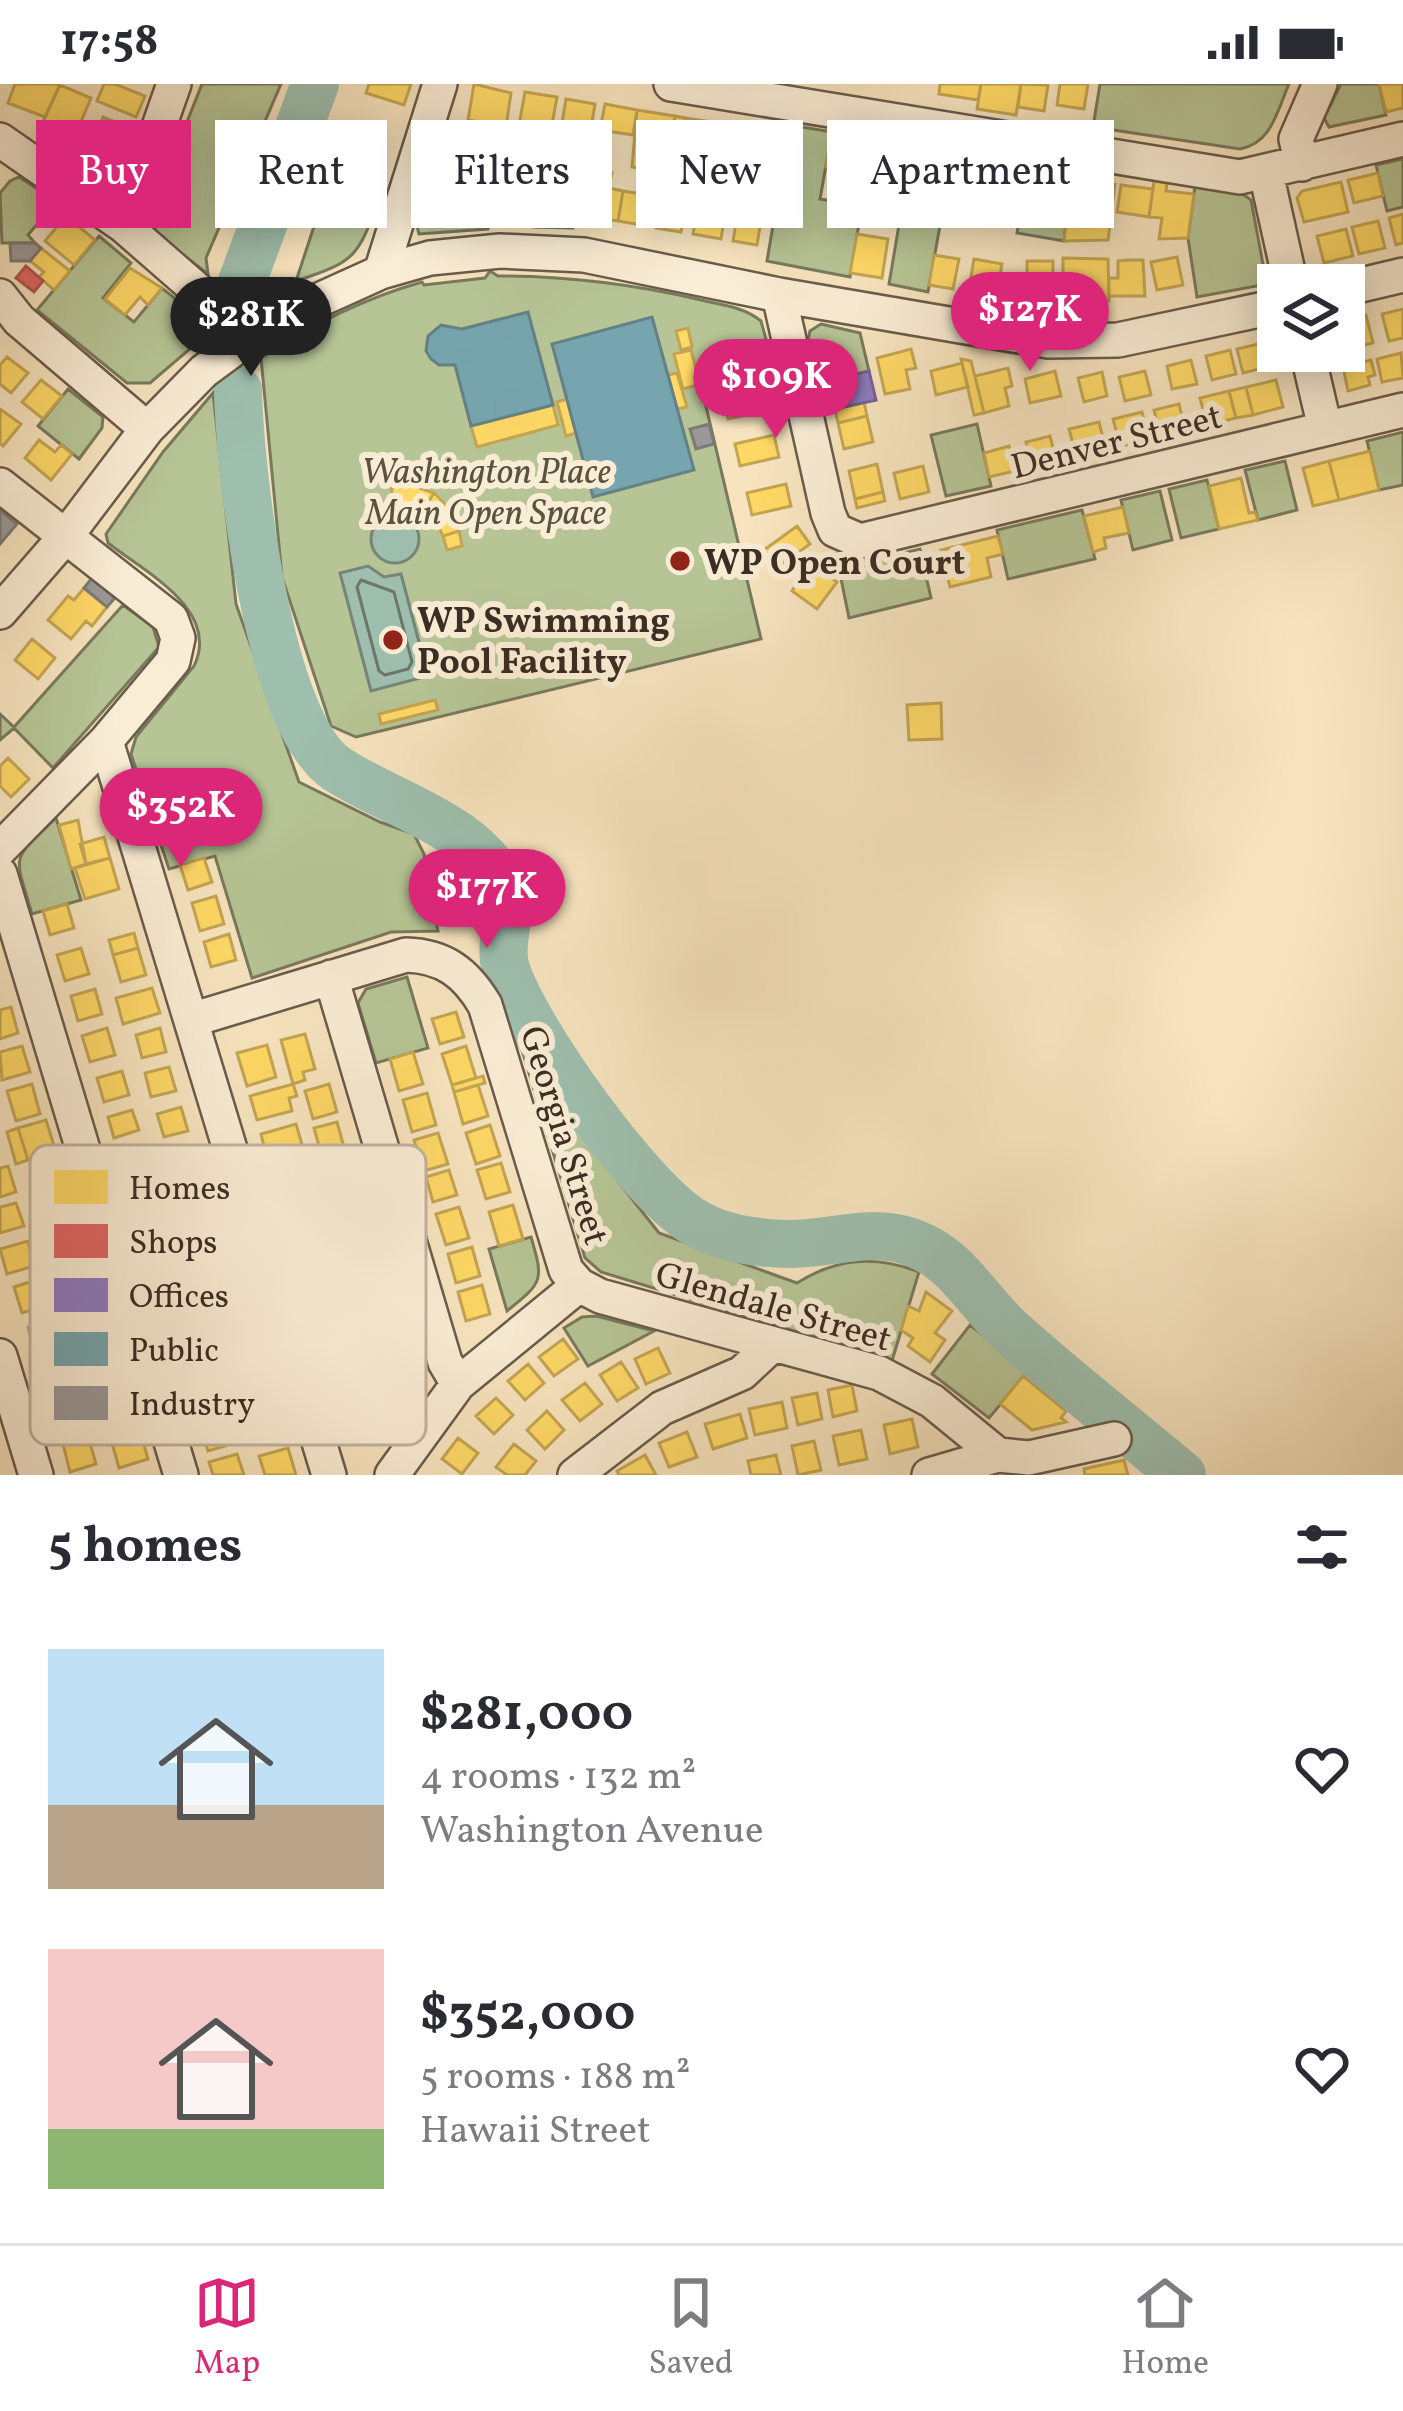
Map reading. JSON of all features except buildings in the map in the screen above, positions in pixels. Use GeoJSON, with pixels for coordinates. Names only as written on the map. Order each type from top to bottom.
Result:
{"type":"FeatureCollection","features":[{"type":"Feature","properties":{"kind":"street"},"geometry":{"type":"LineString","coordinates":[[162,120],[175,84]]}},
{"type":"Feature","properties":{"kind":"street"},"geometry":{"type":"LineString","coordinates":[[381,272],[440,84]]}},
{"type":"Feature","properties":{"kind":"street"},"geometry":{"type":"LineString","coordinates":[[671,84],[1240,177],[1403,139]]}},
{"type":"Feature","properties":{"kind":"street"},"geometry":{"type":"LineString","coordinates":[[1302,164],[1296,139],[1320,84]]}},
{"type":"Feature","properties":{"kind":"street"},"geometry":{"type":"LineString","coordinates":[[0,140],[36,165]]}},
{"type":"Feature","properties":{"kind":"street"},"geometry":{"type":"LineString","coordinates":[[1265,173],[1287,264]]}},
{"type":"Feature","properties":{"kind":"street"},"geometry":{"type":"LineString","coordinates":[[126,228],[202,294]]}},
{"type":"Feature","properties":{"kind":"street"},"geometry":{"type":"LineString","coordinates":[[0,612],[66,536],[147,429],[204,371],[257,332],[381,272],[455,254],[552,252],[624,261],[1009,337],[1078,343],[1118,340],[1257,310]]}},
{"type":"Feature","properties":{"kind":"street"},"geometry":{"type":"LineString","coordinates":[[1365,284],[1403,275]]}},
{"type":"Feature","properties":{"kind":"street","name":"Denver Street"},"geometry":{"type":"LineString","coordinates":[[779,295],[828,513],[835,530],[848,538],[877,539],[1403,410]]}},
{"type":"Feature","properties":{"kind":"street"},"geometry":{"type":"LineString","coordinates":[[0,296],[19,320],[147,429]]}},
{"type":"Feature","properties":{"kind":"street"},"geometry":{"type":"LineString","coordinates":[[1311,372],[1324,428]]}},
{"type":"Feature","properties":{"kind":"street"},"geometry":{"type":"LineString","coordinates":[[0,485],[171,619],[178,638],[173,661],[106,741],[0,849]]}},
{"type":"Feature","properties":{"kind":"street"},"geometry":{"type":"LineString","coordinates":[[106,741],[229,1145]]}},
{"type":"Feature","properties":{"kind":"street"},"geometry":{"type":"LineString","coordinates":[[0,874],[82,1145]]}},
{"type":"Feature","properties":{"kind":"street","name":"Georgia Street"},"geometry":{"type":"LineString","coordinates":[[332,977],[406,955],[432,956],[472,984],[485,1005],[566,1270],[579,1285]]}},
{"type":"Feature","properties":{"kind":"street"},"geometry":{"type":"LineString","coordinates":[[191,1020],[332,977],[381,1145]]}},
{"type":"Feature","properties":{"kind":"street"},"geometry":{"type":"LineString","coordinates":[[426,1428],[458,1384],[579,1285]]}},
{"type":"Feature","properties":{"kind":"street","name":"Glendale Street"},"geometry":{"type":"LineString","coordinates":[[579,1285],[600,1296],[906,1384],[998,1455]]}},
{"type":"Feature","properties":{"kind":"street"},"geometry":{"type":"LineString","coordinates":[[426,1296],[445,1361],[458,1384]]}},
{"type":"Feature","properties":{"kind":"street"},"geometry":{"type":"LineString","coordinates":[[575,1475],[662,1408],[742,1373],[772,1345]]}},
{"type":"Feature","properties":{"kind":"street"},"geometry":{"type":"LineString","coordinates":[[0,1356],[36,1475]]}},
{"type":"Feature","properties":{"kind":"street"},"geometry":{"type":"LineString","coordinates":[[929,1475],[998,1455],[1029,1458],[1114,1439]]}},
{"type":"Feature","properties":{"kind":"street"},"geometry":{"type":"LineString","coordinates":[[172,1445],[181,1475]]}},
{"type":"Feature","properties":{"kind":"street"},"geometry":{"type":"LineString","coordinates":[[320,1445],[329,1475]]}},
{"type":"Feature","properties":{"kind":"street"},"geometry":{"type":"LineString","coordinates":[[392,1475],[414,1445]]}},
{"type":"Feature","properties":{"kind":"green space"},"geometry":{"type":"Polygon","coordinates":[[[202,84],[281,84],[265,120],[215,120],[215,228],[219,228],[206,258],[208,274],[157,235],[155,228],[191,228],[188,120],[202,84]]]}},
{"type":"Feature","properties":{"kind":"green space"},"geometry":{"type":"Polygon","coordinates":[[[1100,84],[1289,84],[1266,133],[1240,149],[1114,130],[1114,120],[1094,120],[1100,84]]]}},
{"type":"Feature","properties":{"kind":"green space"},"geometry":{"type":"Polygon","coordinates":[[[1341,84],[1379,84],[1386,115],[1329,127],[1324,118],[1341,84]]]}},
{"type":"Feature","properties":{"kind":"green space"},"geometry":{"type":"Polygon","coordinates":[[[803,127],[827,131],[820,199],[827,200],[827,228],[858,228],[850,277],[767,261],[773,228],[803,228],[803,127]]]}},
{"type":"Feature","properties":{"kind":"green space"},"geometry":{"type":"Polygon","coordinates":[[[1403,159],[1403,207],[1387,211],[1376,165],[1403,159]]]}},
{"type":"Feature","properties":{"kind":"green space"},"geometry":{"type":"Polygon","coordinates":[[[19,177],[36,188],[36,225],[28,235],[35,243],[2,243],[0,193],[19,177]]]}},
{"type":"Feature","properties":{"kind":"green space"},"geometry":{"type":"Polygon","coordinates":[[[1195,186],[1240,192],[1251,200],[1263,264],[1257,264],[1257,286],[1197,297],[1188,238],[1195,186]]]}},
{"type":"Feature","properties":{"kind":"green space"},"geometry":{"type":"Polygon","coordinates":[[[313,228],[368,228],[345,261],[296,281],[313,228]]]}},
{"type":"Feature","properties":{"kind":"green space"},"geometry":{"type":"Polygon","coordinates":[[[418,228],[488,228],[488,229],[419,234],[418,228]]]}},
{"type":"Feature","properties":{"kind":"green space"},"geometry":{"type":"Polygon","coordinates":[[[898,228],[940,228],[928,292],[889,284],[898,228]]]}},
{"type":"Feature","properties":{"kind":"green space"},"geometry":{"type":"Polygon","coordinates":[[[1018,228],[1065,228],[1064,241],[1017,233],[1018,228]]]}},
{"type":"Feature","properties":{"kind":"green space"},"geometry":{"type":"Polygon","coordinates":[[[99,236],[131,263],[103,298],[134,322],[162,288],[197,316],[191,348],[150,383],[127,383],[37,310],[99,236]]]}},
{"type":"Feature","properties":{"kind":"green space","name":"Washington Place Main Open Space"},"geometry":{"type":"Polygon","coordinates":[[[490,271],[498,276],[575,279],[650,290],[732,307],[761,321],[772,361],[700,381],[761,639],[356,737],[331,726],[282,577],[261,358],[319,323],[379,296],[422,282],[485,278],[490,271]]]}},
{"type":"Feature","properties":{"kind":"green space"},"geometry":{"type":"Polygon","coordinates":[[[821,324],[860,333],[869,371],[818,383],[808,341],[810,331],[821,324]]]}},
{"type":"Feature","properties":{"kind":"green space"},"geometry":{"type":"Polygon","coordinates":[[[68,389],[103,417],[102,428],[79,459],[38,426],[68,389]]]}},
{"type":"Feature","properties":{"kind":"green space"},"geometry":{"type":"Polygon","coordinates":[[[213,393],[236,604],[299,782],[414,834],[424,854],[438,931],[391,932],[252,978],[215,856],[169,869],[131,754],[136,737],[194,666],[200,646],[197,627],[175,594],[108,543],[106,534],[163,452],[213,393]]]}},
{"type":"Feature","properties":{"kind":"green space"},"geometry":{"type":"Polygon","coordinates":[[[977,424],[991,486],[946,496],[931,435],[977,424]]]}},
{"type":"Feature","properties":{"kind":"green space"},"geometry":{"type":"Polygon","coordinates":[[[1403,432],[1403,485],[1379,490],[1367,441],[1403,432]]]}},
{"type":"Feature","properties":{"kind":"green space"},"geometry":{"type":"Polygon","coordinates":[[[1285,461],[1297,510],[1258,520],[1245,470],[1285,461]]]}},
{"type":"Feature","properties":{"kind":"green space"},"geometry":{"type":"Polygon","coordinates":[[[1207,480],[1219,529],[1181,538],[1169,489],[1207,480]]]}},
{"type":"Feature","properties":{"kind":"green space"},"geometry":{"type":"Polygon","coordinates":[[[1160,491],[1172,540],[1133,550],[1121,500],[1160,491]]]}},
{"type":"Feature","properties":{"kind":"green space"},"geometry":{"type":"Polygon","coordinates":[[[1082,510],[1095,559],[1008,579],[997,530],[1082,510]]]}},
{"type":"Feature","properties":{"kind":"green space"},"geometry":{"type":"Polygon","coordinates":[[[920,549],[931,598],[849,618],[836,554],[879,559],[920,549]]]}},
{"type":"Feature","properties":{"kind":"green space"},"geometry":{"type":"Polygon","coordinates":[[[123,605],[153,627],[159,647],[53,768],[14,728],[0,740],[0,714],[14,727],[123,605]]]}},
{"type":"Feature","properties":{"kind":"green space"},"geometry":{"type":"Polygon","coordinates":[[[56,818],[81,900],[32,914],[20,859],[56,818]]]}},
{"type":"Feature","properties":{"kind":"green space"},"geometry":{"type":"Polygon","coordinates":[[[407,977],[428,1048],[376,1063],[358,1003],[366,989],[407,977]]]}},
{"type":"Feature","properties":{"kind":"green space"},"geometry":{"type":"Polygon","coordinates":[[[502,984],[578,1131],[659,1233],[797,1283],[827,1268],[856,1262],[887,1263],[919,1272],[892,1361],[601,1272],[585,1258],[502,984]]]}},
{"type":"Feature","properties":{"kind":"green space"},"geometry":{"type":"Polygon","coordinates":[[[531,1237],[537,1280],[507,1311],[489,1249],[531,1237]]]}},
{"type":"Feature","properties":{"kind":"green space"},"geometry":{"type":"Polygon","coordinates":[[[596,1316],[654,1331],[588,1366],[564,1328],[582,1317],[596,1316]]]}},
{"type":"Feature","properties":{"kind":"green space"},"geometry":{"type":"Polygon","coordinates":[[[970,1325],[1028,1371],[989,1418],[932,1374],[970,1325]]]}},
{"type":"Feature","properties":{"kind":"water"},"geometry":{"type":"Polygon","coordinates":[[[395,515],[412,522],[419,539],[412,556],[395,563],[378,556],[371,539],[378,522],[395,515]]]}},
{"type":"Feature","properties":{"kind":"water"},"geometry":{"type":"Polygon","coordinates":[[[368,566],[384,577],[401,574],[428,676],[371,691],[340,573],[368,566]]]}},
{"type":"Feature","properties":{"kind":"waterway"},"geometry":{"type":"LineString","coordinates":[[235,301],[315,84]]}},
{"type":"Feature","properties":{"kind":"waterway"},"geometry":{"type":"LineString","coordinates":[[238,390],[262,593],[293,702],[313,743],[337,769],[453,832],[491,866],[507,898],[504,959],[518,996],[586,1106],[644,1177],[694,1222],[738,1238],[787,1244],[879,1236],[930,1251],[955,1270],[1029,1348],[1182,1475]]}},
{"type":"Feature","properties":{"kind":"place","name":"WP Open Court"},"geometry":{"type":"Point","coordinates":[680,561]}},
{"type":"Feature","properties":{"kind":"place","name":"WP Swimming Pool Facility"},"geometry":{"type":"Point","coordinates":[393,640]}}]}
